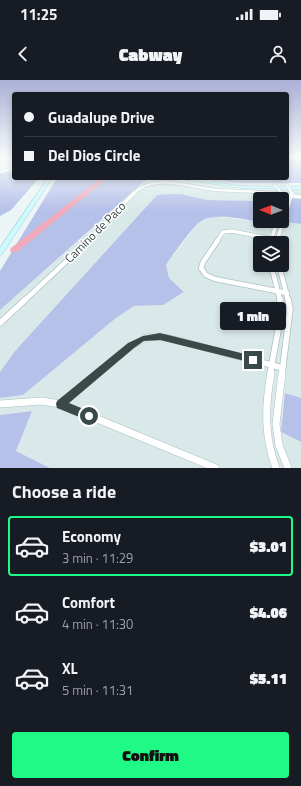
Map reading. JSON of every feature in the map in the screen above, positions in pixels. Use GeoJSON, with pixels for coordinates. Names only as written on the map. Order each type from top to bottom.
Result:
{"type":"FeatureCollection","features":[{"type":"Feature","properties":{"kind":"main road"},"geometry":{"type":"LineString","coordinates":[[0,253],[49,180]]}},
{"type":"Feature","properties":{"kind":"main road"},"geometry":{"type":"LineString","coordinates":[[192,180],[241,187],[301,187]]}},
{"type":"Feature","properties":{"kind":"street","name":"Camino de Paco"},"geometry":{"type":"LineString","coordinates":[[0,323],[86,243],[138,189],[156,183],[185,184],[220,191],[230,190],[261,192]]}},
{"type":"Feature","properties":{"kind":"street"},"geometry":{"type":"LineString","coordinates":[[276,187],[280,192]]}},
{"type":"Feature","properties":{"kind":"street"},"geometry":{"type":"LineString","coordinates":[[279,236],[292,196],[292,192],[288,187]]}},
{"type":"Feature","properties":{"kind":"street","name":"Camino de Paco"},"geometry":{"type":"LineString","coordinates":[[289,196],[301,197]]}},
{"type":"Feature","properties":{"kind":"street"},"geometry":{"type":"LineString","coordinates":[[253,236],[232,231],[223,232],[203,262],[201,268],[206,275],[215,280],[287,293]]}},
{"type":"Feature","properties":{"kind":"street"},"geometry":{"type":"LineString","coordinates":[[273,272],[279,292],[281,311],[272,365],[265,430],[268,449],[276,468]]}},
{"type":"Feature","properties":{"kind":"street"},"geometry":{"type":"LineString","coordinates":[[280,272],[290,309],[276,424],[279,445],[288,468]]}},
{"type":"Feature","properties":{"kind":"street"},"geometry":{"type":"LineString","coordinates":[[61,404],[131,346],[148,337],[168,338],[284,368]]}},
{"type":"Feature","properties":{"kind":"street"},"geometry":{"type":"LineString","coordinates":[[0,404],[40,401],[61,404],[216,468]]}},
{"type":"Feature","properties":{"kind":"shaded area"},"geometry":{"type":"Polygon","coordinates":[[[0,175],[12,175],[12,180],[37,180],[11,210],[0,216],[0,175]]]}},
{"type":"Feature","properties":{"kind":"shaded area"},"geometry":{"type":"Polygon","coordinates":[[[289,175],[301,175],[301,183],[242,183],[212,180],[289,180],[289,175]]]}},
{"type":"Feature","properties":{"kind":"shaded area"},"geometry":{"type":"Polygon","coordinates":[[[56,180],[146,180],[0,310],[0,271],[56,180]]]}},
{"type":"Feature","properties":{"kind":"shaded area"},"geometry":{"type":"Polygon","coordinates":[[[146,180],[172,180],[193,184],[241,189],[301,190],[301,199],[289,198],[289,192],[253,192],[253,201],[207,200],[181,194],[157,195],[15,351],[0,372],[0,310],[146,180]]]}},
{"type":"Feature","properties":{"kind":"shaded area"},"geometry":{"type":"Polygon","coordinates":[[[181,194],[207,200],[253,201],[253,221],[216,217],[208,218],[198,223],[166,265],[169,278],[184,292],[163,305],[134,306],[116,318],[23,395],[0,398],[0,372],[15,351],[157,195],[181,194]]]}},
{"type":"Feature","properties":{"kind":"shaded area"},"geometry":{"type":"Polygon","coordinates":[[[289,198],[301,199],[301,224],[289,222],[289,198]]]}},
{"type":"Feature","properties":{"kind":"shaded area"},"geometry":{"type":"Polygon","coordinates":[[[214,217],[229,218],[253,222],[253,228],[289,228],[289,222],[301,224],[301,398],[285,393],[281,432],[301,442],[301,468],[50,468],[16,451],[32,411],[0,415],[0,398],[23,395],[116,318],[134,306],[163,305],[184,292],[169,278],[166,265],[200,221],[214,217]]]}},
{"type":"Feature","properties":{"kind":"shaded area"},"geometry":{"type":"Polygon","coordinates":[[[285,393],[301,398],[301,442],[281,432],[285,393]]]}},
{"type":"Feature","properties":{"kind":"shaded area"},"geometry":{"type":"Polygon","coordinates":[[[32,411],[16,451],[50,468],[0,468],[0,415],[32,411]]]}},
{"type":"Feature","properties":{"kind":"waterway"},"geometry":{"type":"LineString","coordinates":[[14,250],[102,180]]}},
{"type":"Feature","properties":{"kind":"route"},"geometry":{"type":"LineString","coordinates":[[89,416],[61,404],[131,346],[148,337],[160,336],[253,360]]}}]}
